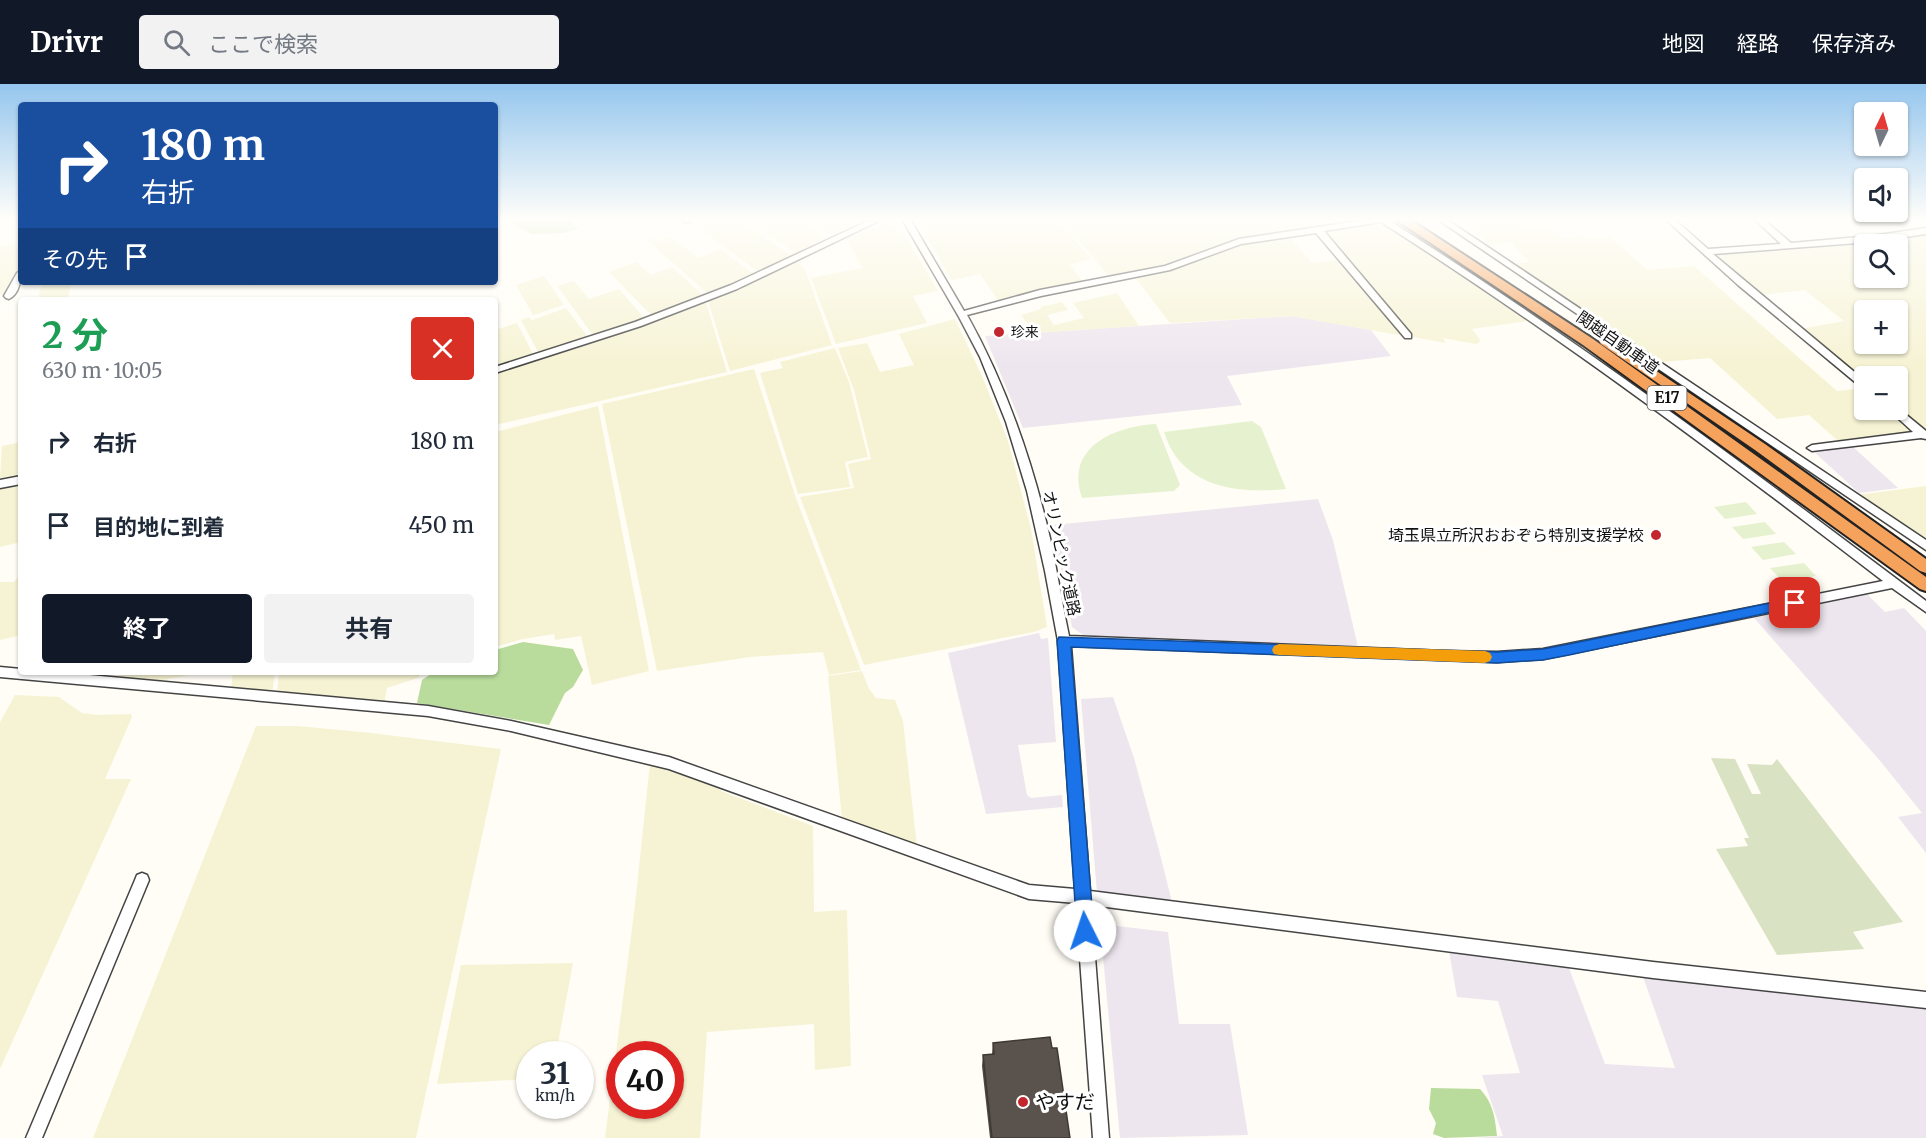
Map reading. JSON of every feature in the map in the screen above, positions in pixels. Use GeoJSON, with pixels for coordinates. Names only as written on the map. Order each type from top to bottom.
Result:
{"type":"FeatureCollection","features":[{"type":"Feature","properties":{"kind":"highway","name":"関越自動車道"},"geometry":{"type":"LineString","coordinates":[[1476,268],[1588,342],[1926,585]]}},
{"type":"Feature","properties":{"kind":"highway","name":"関越自動車道"},"geometry":{"type":"LineString","coordinates":[[1494,268],[1656,375],[1926,567]]}},
{"type":"Feature","properties":{"kind":"street"},"geometry":{"type":"LineString","coordinates":[[498,369],[627,328],[734,287],[774,268]]}},
{"type":"Feature","properties":{"kind":"street","name":"オリンピック道路"},"geometry":{"type":"LineString","coordinates":[[935,268],[962,314],[994,378],[1015,433],[1047,551],[1064,641],[1101,1138]]}},
{"type":"Feature","properties":{"kind":"street"},"geometry":{"type":"LineString","coordinates":[[962,314],[1041,293],[1166,268]]}},
{"type":"Feature","properties":{"kind":"street"},"geometry":{"type":"LineString","coordinates":[[1350,268],[1408,336]]}},
{"type":"Feature","properties":{"kind":"street"},"geometry":{"type":"LineString","coordinates":[[1459,268],[1560,334],[1926,607]]}},
{"type":"Feature","properties":{"kind":"street"},"geometry":{"type":"LineString","coordinates":[[1514,268],[1926,546]]}},
{"type":"Feature","properties":{"kind":"street"},"geometry":{"type":"LineString","coordinates":[[1725,268],[1854,378]]}},
{"type":"Feature","properties":{"kind":"street"},"geometry":{"type":"LineString","coordinates":[[9,296],[18,279]]}},
{"type":"Feature","properties":{"kind":"street"},"geometry":{"type":"LineString","coordinates":[[1906,420],[1925,435]]}},
{"type":"Feature","properties":{"kind":"street"},"geometry":{"type":"LineString","coordinates":[[1812,448],[1925,435]]}},
{"type":"Feature","properties":{"kind":"street"},"geometry":{"type":"LineString","coordinates":[[0,484],[18,481]]}},
{"type":"Feature","properties":{"kind":"street"},"geometry":{"type":"LineString","coordinates":[[1064,641],[1444,656],[1497,657],[1543,654],[1894,583]]}},
{"type":"Feature","properties":{"kind":"street"},"geometry":{"type":"LineString","coordinates":[[0,672],[18,674]]}},
{"type":"Feature","properties":{"kind":"street"},"geometry":{"type":"LineString","coordinates":[[33,675],[428,711],[511,726],[669,763],[1029,892],[1653,970],[1926,1000]]}},
{"type":"Feature","properties":{"kind":"street"},"geometry":{"type":"LineString","coordinates":[[34,1138],[142,880]]}},
{"type":"Feature","properties":{"kind":"shaded area"},"geometry":{"type":"Polygon","coordinates":[[[0,268],[18,268],[18,273],[7,294],[0,295],[0,268]]]}},
{"type":"Feature","properties":{"kind":"shaded area"},"geometry":{"type":"Polygon","coordinates":[[[619,268],[643,268],[651,275],[673,268],[703,295],[651,315],[609,272],[619,268]]]}},
{"type":"Feature","properties":{"kind":"shaded area"},"geometry":{"type":"Polygon","coordinates":[[[679,268],[746,268],[754,274],[707,293],[679,268]]]}},
{"type":"Feature","properties":{"kind":"shaded area"},"geometry":{"type":"Polygon","coordinates":[[[753,268],[765,268],[758,272],[753,268]]]}},
{"type":"Feature","properties":{"kind":"shaded area"},"geometry":{"type":"Polygon","coordinates":[[[783,268],[804,268],[832,345],[730,371],[708,301],[783,268]]]}},
{"type":"Feature","properties":{"kind":"shaded area"},"geometry":{"type":"Polygon","coordinates":[[[861,268],[924,268],[938,291],[913,296],[927,323],[836,344],[811,278],[861,268]]]}},
{"type":"Feature","properties":{"kind":"shaded area"},"geometry":{"type":"Polygon","coordinates":[[[945,268],[1073,268],[1083,283],[999,302],[980,274],[952,280],[945,268]]]}},
{"type":"Feature","properties":{"kind":"shaded area"},"geometry":{"type":"Polygon","coordinates":[[[1102,268],[1157,268],[1110,277],[1102,268]]]}},
{"type":"Feature","properties":{"kind":"shaded area"},"geometry":{"type":"Polygon","coordinates":[[[1348,268],[1404,336],[1292,316],[1170,323],[1135,277],[1172,270],[1348,268]]]}},
{"type":"Feature","properties":{"kind":"shaded area"},"geometry":{"type":"Polygon","coordinates":[[[1354,268],[1455,268],[1528,318],[1527,321],[1472,329],[1481,341],[1476,344],[1443,338],[1446,343],[1413,337],[1354,268]]]}},
{"type":"Feature","properties":{"kind":"shaded area"},"geometry":{"type":"Polygon","coordinates":[[[1519,268],[1647,270],[1697,268],[1837,391],[1854,389],[1854,420],[1902,420],[1913,429],[1912,432],[1842,441],[1837,440],[1809,415],[1777,419],[1710,358],[1661,362],[1519,268]]]}},
{"type":"Feature","properties":{"kind":"shaded area"},"geometry":{"type":"Polygon","coordinates":[[[1729,268],[1854,268],[1854,288],[1908,288],[1908,268],[1926,268],[1926,431],[1908,416],[1908,366],[1854,366],[1854,373],[1801,329],[1844,321],[1805,290],[1760,295],[1729,268]]]}},
{"type":"Feature","properties":{"kind":"shaded area"},"geometry":{"type":"Polygon","coordinates":[[[544,276],[564,305],[533,315],[516,285],[544,276]]]}},
{"type":"Feature","properties":{"kind":"shaded area"},"geometry":{"type":"Polygon","coordinates":[[[574,281],[589,299],[619,289],[644,318],[593,335],[557,286],[574,281]]]}},
{"type":"Feature","properties":{"kind":"shaded area"},"geometry":{"type":"Polygon","coordinates":[[[41,285],[70,285],[68,297],[39,297],[41,285]]]}},
{"type":"Feature","properties":{"kind":"shaded area"},"geometry":{"type":"Polygon","coordinates":[[[1117,293],[1139,326],[1035,333],[1021,315],[1041,309],[1040,307],[1062,302],[1068,310],[1047,315],[1054,325],[1084,318],[1073,303],[1117,293]]]}},
{"type":"Feature","properties":{"kind":"shaded area"},"geometry":{"type":"Polygon","coordinates":[[[703,302],[706,303],[727,372],[498,424],[498,372],[597,342],[703,302]]]}},
{"type":"Feature","properties":{"kind":"shaded area"},"geometry":{"type":"Polygon","coordinates":[[[566,308],[588,337],[538,352],[521,320],[529,317],[532,320],[566,308]]]}},
{"type":"Feature","properties":{"kind":"shaded area"},"geometry":{"type":"Polygon","coordinates":[[[1292,316],[1371,330],[1391,356],[1227,376],[1242,405],[1023,428],[985,336],[1292,316]]]}},
{"type":"Feature","properties":{"kind":"shaded area"},"geometry":{"type":"Polygon","coordinates":[[[955,319],[982,376],[1008,441],[1031,529],[1047,627],[1034,632],[864,665],[800,497],[854,488],[848,464],[871,459],[854,390],[838,348],[867,343],[880,372],[914,365],[899,334],[955,319]]]}},
{"type":"Feature","properties":{"kind":"shaded area"},"geometry":{"type":"Polygon","coordinates":[[[517,323],[533,354],[498,364],[498,329],[517,323]]]}},
{"type":"Feature","properties":{"kind":"shaded area"},"geometry":{"type":"Polygon","coordinates":[[[835,348],[849,382],[868,457],[845,462],[850,487],[798,494],[760,373],[783,368],[780,362],[835,348]]]}},
{"type":"Feature","properties":{"kind":"shaded area"},"geometry":{"type":"Polygon","coordinates":[[[754,369],[796,498],[861,670],[829,675],[823,652],[750,657],[657,671],[602,404],[754,369]]]}},
{"type":"Feature","properties":{"kind":"shaded area"},"geometry":{"type":"Polygon","coordinates":[[[598,406],[649,671],[592,685],[581,636],[555,640],[554,634],[498,646],[498,431],[598,406]]]}},
{"type":"Feature","properties":{"kind":"shaded area"},"geometry":{"type":"Polygon","coordinates":[[[18,443],[18,475],[0,478],[2,446],[18,443]]]}},
{"type":"Feature","properties":{"kind":"shaded area"},"geometry":{"type":"Polygon","coordinates":[[[1852,446],[1898,488],[1859,493],[1813,451],[1852,446]]]}},
{"type":"Feature","properties":{"kind":"shaded area"},"geometry":{"type":"Polygon","coordinates":[[[18,484],[18,543],[0,547],[0,487],[18,484]]]}},
{"type":"Feature","properties":{"kind":"shaded area"},"geometry":{"type":"Polygon","coordinates":[[[1926,486],[1926,544],[1857,495],[1926,486]]]}},
{"type":"Feature","properties":{"kind":"shaded area"},"geometry":{"type":"Polygon","coordinates":[[[1318,499],[1333,540],[1358,647],[1084,636],[1072,627],[1053,525],[1318,499]]]}},
{"type":"Feature","properties":{"kind":"shaded area"},"geometry":{"type":"Polygon","coordinates":[[[18,577],[18,636],[0,640],[0,582],[14,582],[18,577]]]}},
{"type":"Feature","properties":{"kind":"shaded area"},"geometry":{"type":"Polygon","coordinates":[[[1867,594],[1885,612],[1904,608],[1926,631],[1926,853],[1898,817],[1922,813],[1881,762],[1754,618],[1867,594]]]}},
{"type":"Feature","properties":{"kind":"shaded area"},"geometry":{"type":"Polygon","coordinates":[[[1039,633],[1041,639],[1048,638],[1056,742],[1018,745],[1027,795],[1031,798],[1062,795],[1063,807],[986,814],[948,653],[1039,633]]]}},
{"type":"Feature","properties":{"kind":"shaded area"},"geometry":{"type":"Polygon","coordinates":[[[862,671],[869,689],[876,698],[895,700],[903,721],[917,847],[842,819],[828,676],[862,671]]]}},
{"type":"Feature","properties":{"kind":"shaded area"},"geometry":{"type":"Polygon","coordinates":[[[119,675],[188,675],[153,682],[119,675]]]}},
{"type":"Feature","properties":{"kind":"shaded area"},"geometry":{"type":"Polygon","coordinates":[[[233,675],[275,675],[272,695],[231,689],[233,675]]]}},
{"type":"Feature","properties":{"kind":"shaded area"},"geometry":{"type":"Polygon","coordinates":[[[279,675],[420,675],[418,678],[387,688],[384,704],[326,700],[326,696],[293,694],[277,696],[279,675]]]}},
{"type":"Feature","properties":{"kind":"shaded area"},"geometry":{"type":"Polygon","coordinates":[[[15,695],[59,697],[82,713],[131,714],[132,717],[105,779],[131,779],[0,1069],[0,722],[15,695]]]}},
{"type":"Feature","properties":{"kind":"shaded area"},"geometry":{"type":"Polygon","coordinates":[[[1113,697],[1134,758],[1159,850],[1171,898],[1168,902],[1097,893],[1081,699],[1113,697]]]}},
{"type":"Feature","properties":{"kind":"shaded area"},"geometry":{"type":"Polygon","coordinates":[[[256,726],[298,726],[501,749],[416,1138],[93,1138],[256,726]]]}},
{"type":"Feature","properties":{"kind":"shaded area"},"geometry":{"type":"Polygon","coordinates":[[[650,763],[720,787],[721,791],[813,826],[814,912],[847,910],[851,1066],[815,1070],[814,1024],[707,1032],[700,1138],[605,1138],[607,1119],[684,1119],[684,1041],[617,1041],[650,763]]]}},
{"type":"Feature","properties":{"kind":"shaded area"},"geometry":{"type":"Polygon","coordinates":[[[1100,924],[1168,932],[1179,1024],[1230,1024],[1248,1135],[1120,1138],[1100,924]]]}},
{"type":"Feature","properties":{"kind":"shaded area"},"geometry":{"type":"Polygon","coordinates":[[[1449,951],[1566,960],[1605,1064],[1675,1068],[1642,974],[1926,1006],[1926,1138],[1475,1138],[1503,1136],[1482,1075],[1520,1073],[1498,1001],[1457,997],[1449,951]]]}},
{"type":"Feature","properties":{"kind":"shaded area"},"geometry":{"type":"Polygon","coordinates":[[[573,963],[558,1041],[516,1041],[516,1080],[437,1084],[461,965],[573,963]]]}},
{"type":"Feature","properties":{"kind":"green space"},"geometry":{"type":"Polygon","coordinates":[[[1252,421],[1261,427],[1286,489],[1229,488],[1197,476],[1183,465],[1172,450],[1164,432],[1252,421]]]}},
{"type":"Feature","properties":{"kind":"green space"},"geometry":{"type":"Polygon","coordinates":[[[1156,424],[1180,485],[1174,491],[1082,498],[1078,480],[1080,465],[1097,443],[1125,429],[1156,424]]]}},
{"type":"Feature","properties":{"kind":"green space"},"geometry":{"type":"Polygon","coordinates":[[[1746,502],[1757,514],[1725,519],[1714,507],[1746,502]]]}},
{"type":"Feature","properties":{"kind":"green space"},"geometry":{"type":"Polygon","coordinates":[[[1765,522],[1776,534],[1743,539],[1732,527],[1765,522]]]}},
{"type":"Feature","properties":{"kind":"green space"},"geometry":{"type":"Polygon","coordinates":[[[1784,542],[1796,554],[1763,560],[1751,547],[1784,542]]]}},
{"type":"Feature","properties":{"kind":"green space"},"geometry":{"type":"Polygon","coordinates":[[[1804,563],[1816,576],[1782,581],[1770,568],[1804,563]]]}},
{"type":"Feature","properties":{"kind":"green space"},"geometry":{"type":"Polygon","coordinates":[[[523,642],[573,649],[583,670],[573,687],[565,693],[549,725],[417,703],[422,680],[430,675],[498,675],[498,649],[523,642]]]}},
{"type":"Feature","properties":{"kind":"green space"},"geometry":{"type":"Polygon","coordinates":[[[1711,758],[1735,759],[1752,794],[1761,794],[1747,764],[1772,765],[1777,759],[1903,922],[1853,932],[1864,949],[1777,955],[1716,849],[1748,846],[1744,838],[1749,838],[1711,758]]]}},
{"type":"Feature","properties":{"kind":"green space"},"geometry":{"type":"Polygon","coordinates":[[[1431,1088],[1480,1089],[1493,1111],[1497,1136],[1444,1138],[1433,1134],[1436,1123],[1429,1109],[1431,1088]]]}},
{"type":"Feature","properties":{"kind":"building","name":"やすだ"},"geometry":{"type":"Polygon","coordinates":[[[1050,1037],[1052,1048],[1057,1048],[1070,1138],[992,1138],[983,1055],[994,1054],[993,1043],[1050,1037]]]}},
{"type":"Feature","properties":{"kind":"slow traffic"},"geometry":{"type":"LineString","coordinates":[[1279,650],[1485,657]]}},
{"type":"Feature","properties":{"kind":"place","name":"珍来"},"geometry":{"type":"Point","coordinates":[999,332]}},
{"type":"Feature","properties":{"kind":"place","name":"埼玉県立所沢おおぞら特別支援学校"},"geometry":{"type":"Point","coordinates":[1656,535]}},
{"type":"Feature","properties":{"kind":"place","name":"やすだ"},"geometry":{"type":"Point","coordinates":[1023,1102]}},
{"type":"Feature","properties":{"kind":"route"},"geometry":{"type":"LineString","coordinates":[[1085,931],[1064,641],[1497,657],[1569,650],[1795,603]]}}]}
